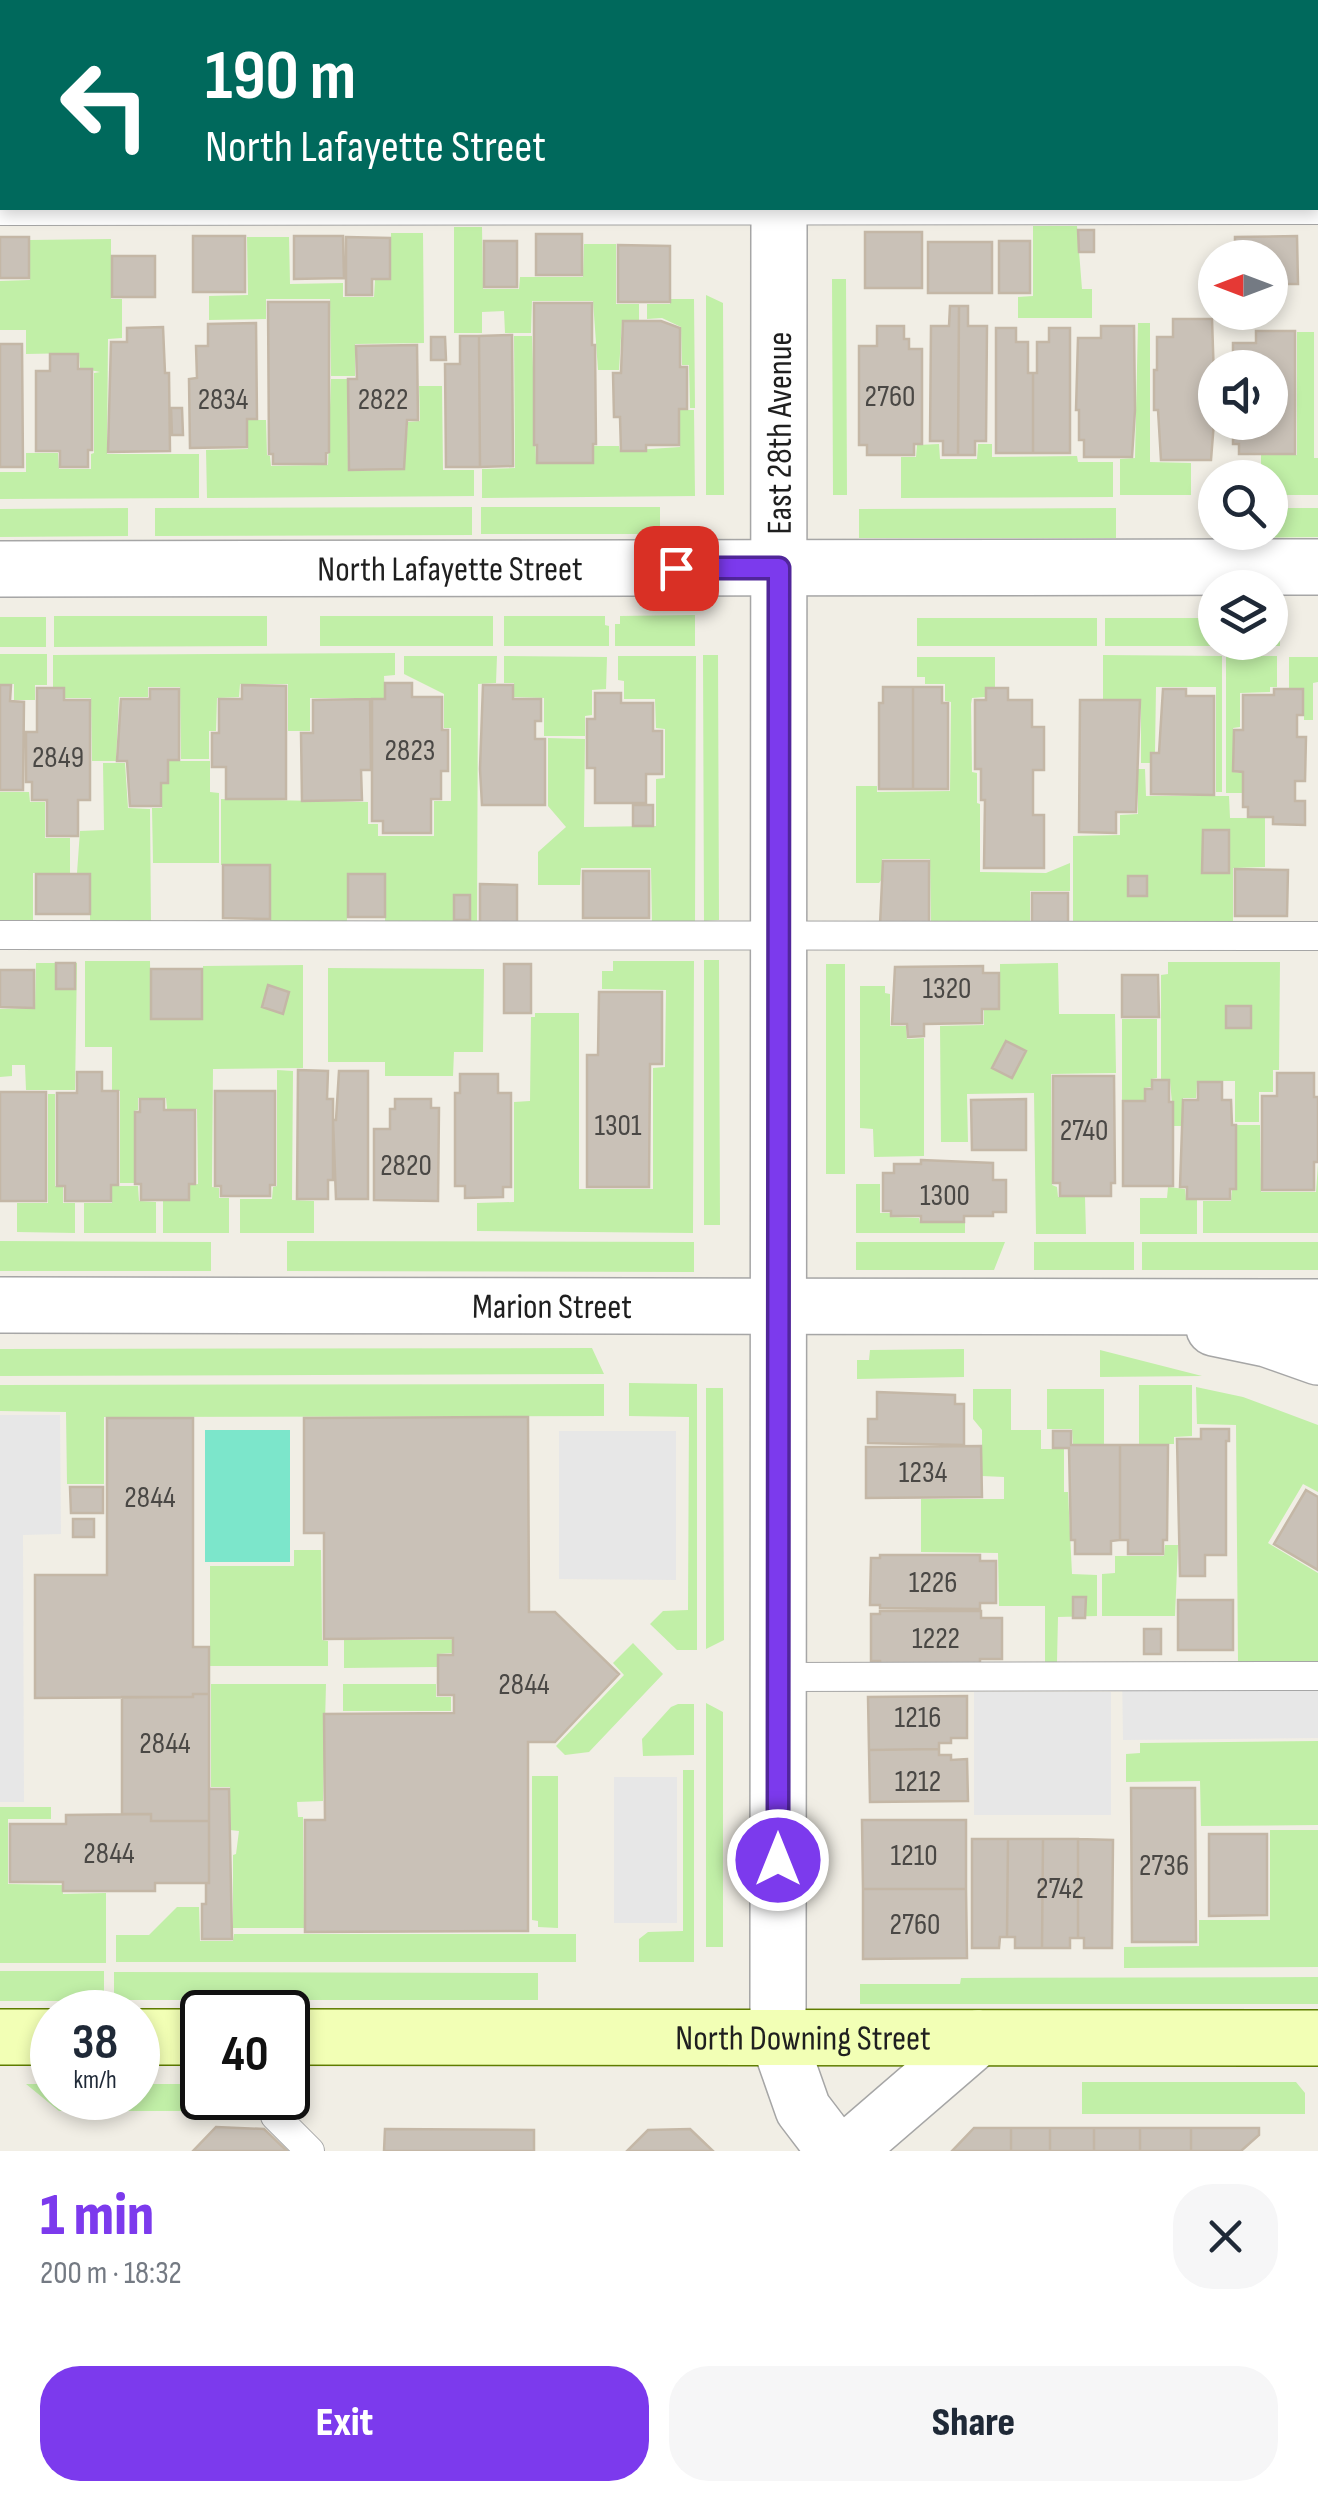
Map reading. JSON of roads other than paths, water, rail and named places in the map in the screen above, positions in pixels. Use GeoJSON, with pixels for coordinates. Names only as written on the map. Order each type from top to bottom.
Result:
{"type":"FeatureCollection","features":[{"type":"Feature","properties":{"kind":"main road"},"geometry":{"type":"LineString","coordinates":[[0,2037],[30,2037]]}},
{"type":"Feature","properties":{"kind":"main road","name":"North Downing Street"},"geometry":{"type":"LineString","coordinates":[[310,2037],[1318,2038]]}},
{"type":"Feature","properties":{"kind":"street","name":"East 28th Avenue"},"geometry":{"type":"LineString","coordinates":[[779,210],[778,2038],[803,2109],[834,2151]]}},
{"type":"Feature","properties":{"kind":"street","name":"North Lafayette Street"},"geometry":{"type":"LineString","coordinates":[[0,568],[1318,567]]}},
{"type":"Feature","properties":{"kind":"street","name":"Marion Street"},"geometry":{"type":"LineString","coordinates":[[0,1306],[1318,1307]]}},
{"type":"Feature","properties":{"kind":"street","name":"Marion Street"},"geometry":{"type":"LineString","coordinates":[[1103,1306],[1266,1339],[1318,1357]]}},
{"type":"Feature","properties":{"kind":"street"},"geometry":{"type":"LineString","coordinates":[[847,2151],[978,2038]]}},
{"type":"Feature","properties":{"kind":"lane"},"geometry":{"type":"LineString","coordinates":[[0,211],[390,210]]}},
{"type":"Feature","properties":{"kind":"lane"},"geometry":{"type":"LineString","coordinates":[[0,935],[1318,936]]}},
{"type":"Feature","properties":{"kind":"lane"},"geometry":{"type":"LineString","coordinates":[[778,1676],[1318,1676]]}},
{"type":"Feature","properties":{"kind":"lane"},"geometry":{"type":"LineString","coordinates":[[279,2120],[310,2151]]}}]}
